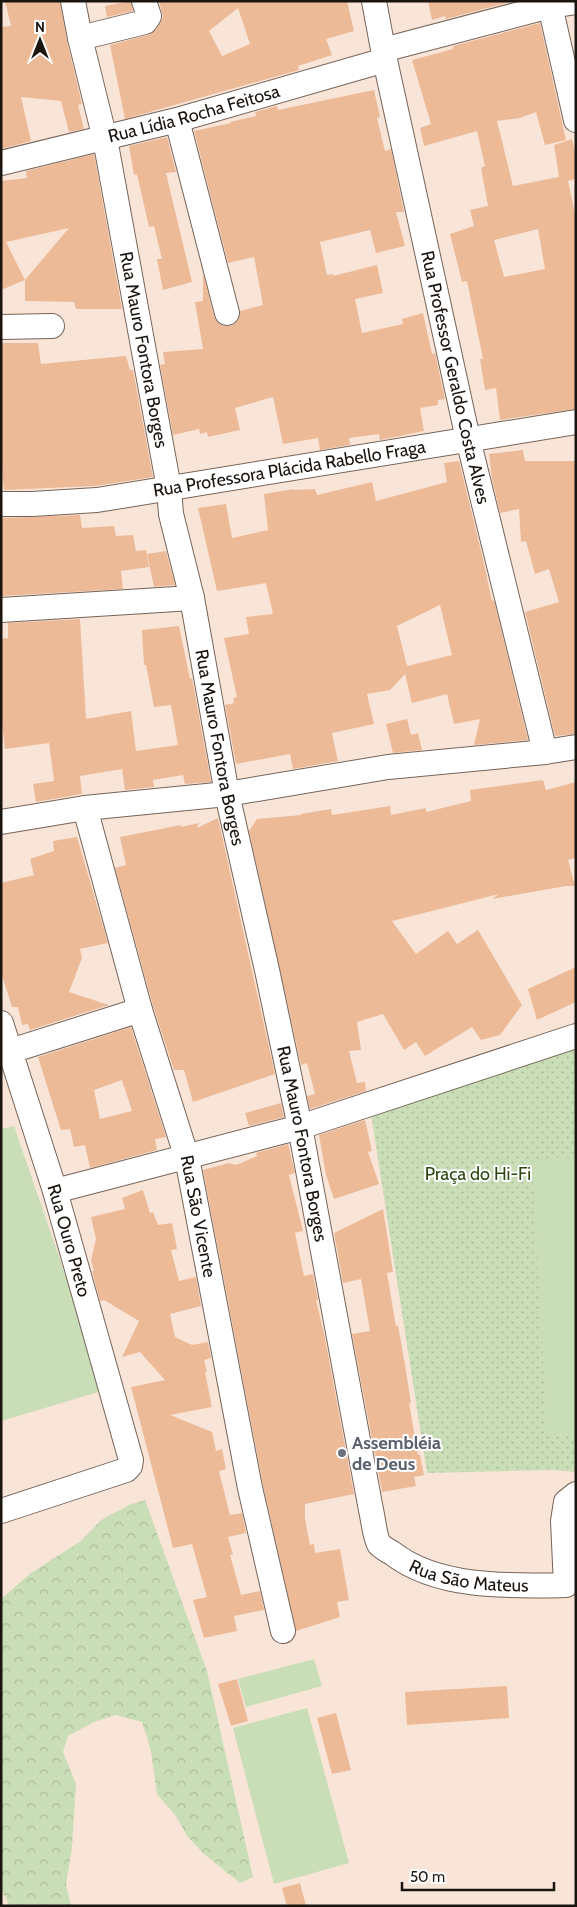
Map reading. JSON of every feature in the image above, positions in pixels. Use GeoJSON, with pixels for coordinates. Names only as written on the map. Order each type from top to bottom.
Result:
{"type":"FeatureCollection","features":[{"type":"Feature","properties":{"kind":"street","name":"Rua Mauro Fontora Borges"},"geometry":{"type":"LineString","coordinates":[[73,1],[80,38],[105,139],[169,488],[171,514],[192,598],[228,794],[300,1127],[379,1544]]}},
{"type":"Feature","properties":{"kind":"street"},"geometry":{"type":"LineString","coordinates":[[80,38],[145,22],[149,16],[144,1]]}},
{"type":"Feature","properties":{"kind":"street","name":"Rua Professor Geraldo Costa Alves"},"geometry":{"type":"LineString","coordinates":[[374,1],[384,55],[468,439],[545,752]]}},
{"type":"Feature","properties":{"kind":"street","name":"Rua Lídia Rocha Feitosa"},"geometry":{"type":"LineString","coordinates":[[1,164],[177,120],[549,4],[576,2]]}},
{"type":"Feature","properties":{"kind":"street"},"geometry":{"type":"LineString","coordinates":[[549,4],[576,120]]}},
{"type":"Feature","properties":{"kind":"street"},"geometry":{"type":"LineString","coordinates":[[177,120],[228,313]]}},
{"type":"Feature","properties":{"kind":"street"},"geometry":{"type":"LineString","coordinates":[[1,327],[52,326]]}},
{"type":"Feature","properties":{"kind":"street","name":"Rua Professora Plácida Rabello Fraga"},"geometry":{"type":"LineString","coordinates":[[1,504],[97,500],[576,422]]}},
{"type":"Feature","properties":{"kind":"street"},"geometry":{"type":"LineString","coordinates":[[1,610],[192,598]]}},
{"type":"Feature","properties":{"kind":"street"},"geometry":{"type":"LineString","coordinates":[[1,822],[85,808],[228,794],[388,768],[545,752],[576,747]]}},
{"type":"Feature","properties":{"kind":"street","name":"Rua São Vicente"},"geometry":{"type":"LineString","coordinates":[[85,808],[140,1010],[187,1158],[250,1488],[283,1631]]}},
{"type":"Feature","properties":{"kind":"street"},"geometry":{"type":"LineString","coordinates":[[6,1053],[140,1010]]}},
{"type":"Feature","properties":{"kind":"street","name":"Rua Ouro Preto"},"geometry":{"type":"LineString","coordinates":[[1,1022],[6,1053],[55,1191],[131,1460],[130,1466],[126,1470],[1,1511]]}},
{"type":"Feature","properties":{"kind":"street"},"geometry":{"type":"LineString","coordinates":[[55,1191],[300,1127],[576,1036]]}},
{"type":"Feature","properties":{"kind":"street","name":"Rua São Mateus"},"geometry":{"type":"LineString","coordinates":[[379,1544],[400,1560],[429,1573],[453,1580],[530,1586],[566,1585],[563,1521],[566,1502],[576,1494]]}},
{"type":"Feature","properties":{"kind":"green space","name":"Praça do Hi-Fi"},"geometry":{"type":"Polygon","coordinates":[[[576,1036],[576,1472],[553,1470],[427,1473],[371,1114],[576,1036]]]}},
{"type":"Feature","properties":{"kind":"green space"},"geometry":{"type":"Polygon","coordinates":[[[14,1126],[105,1390],[1,1421],[1,1129],[14,1126]]]}},
{"type":"Feature","properties":{"kind":"green space"},"geometry":{"type":"Polygon","coordinates":[[[576,1157],[576,1434],[547,1435],[532,1159],[576,1157]]]}},
{"type":"Feature","properties":{"kind":"green space"},"geometry":{"type":"Polygon","coordinates":[[[145,1500],[207,1671],[253,1877],[240,1883],[204,1854],[187,1836],[176,1816],[157,1794],[151,1751],[142,1722],[115,1715],[94,1722],[68,1736],[63,1752],[76,1784],[72,1847],[66,1885],[71,1906],[8,1906],[1,1890],[1,1599],[31,1573],[81,1541],[101,1520],[129,1505],[145,1500]]]}},
{"type":"Feature","properties":{"kind":"green space"},"geometry":{"type":"Polygon","coordinates":[[[314,1659],[322,1686],[246,1707],[238,1679],[314,1659]]]}},
{"type":"Feature","properties":{"kind":"green space"},"geometry":{"type":"Polygon","coordinates":[[[307,1708],[349,1863],[274,1884],[233,1728],[307,1708]]]}},
{"type":"Feature","properties":{"kind":"building"},"geometry":{"type":"Polygon","coordinates":[[[5,1],[60,1],[67,41],[82,104],[78,105],[84,129],[69,132],[61,101],[21,97],[31,141],[1,149],[1,27],[11,26],[5,1]]]}},
{"type":"Feature","properties":{"kind":"building"},"geometry":{"type":"Polygon","coordinates":[[[131,1],[133,11],[107,17],[105,6],[131,1]]]}},
{"type":"Feature","properties":{"kind":"building"},"geometry":{"type":"Polygon","coordinates":[[[159,1],[347,1],[354,31],[326,39],[332,55],[298,66],[299,70],[125,119],[110,45],[148,35],[156,30],[163,17],[159,1]],[[238,8],[209,31],[222,56],[250,44],[238,8]]]}},
{"type":"Feature","properties":{"kind":"building"},"geometry":{"type":"Polygon","coordinates":[[[428,1],[514,1],[446,19],[445,16],[432,20],[428,1]]]}},
{"type":"Feature","properties":{"kind":"building"},"geometry":{"type":"Polygon","coordinates":[[[540,23],[566,140],[545,145],[536,112],[520,118],[497,121],[513,186],[559,177],[554,145],[572,139],[576,155],[576,179],[568,181],[576,218],[576,409],[500,420],[496,388],[485,390],[480,359],[483,359],[467,281],[462,282],[450,234],[474,226],[470,210],[488,206],[481,168],[485,166],[477,131],[424,146],[420,128],[431,124],[412,60],[453,49],[453,46],[540,23]],[[538,229],[494,240],[504,277],[545,269],[538,229]]]}},
{"type":"Feature","properties":{"kind":"building"},"geometry":{"type":"Polygon","coordinates":[[[374,90],[380,117],[377,118],[385,151],[391,149],[404,212],[396,212],[405,246],[376,253],[370,230],[320,242],[327,275],[333,274],[333,276],[377,265],[383,293],[355,299],[362,333],[403,324],[402,319],[423,313],[432,354],[435,353],[445,399],[438,400],[438,405],[420,408],[424,431],[380,440],[379,434],[349,438],[350,445],[320,450],[318,438],[283,444],[273,397],[235,408],[240,430],[208,437],[207,432],[200,434],[199,429],[173,435],[160,365],[165,364],[163,352],[203,349],[195,302],[203,301],[203,273],[214,316],[217,322],[223,326],[230,326],[236,323],[240,317],[240,311],[263,305],[254,257],[228,263],[194,131],[256,116],[255,112],[277,106],[278,110],[374,90]]]}},
{"type":"Feature","properties":{"kind":"building"},"geometry":{"type":"Polygon","coordinates":[[[167,137],[176,172],[166,173],[192,282],[163,290],[157,259],[162,259],[154,226],[149,227],[137,174],[134,175],[129,146],[167,137]]]}},
{"type":"Feature","properties":{"kind":"building"},"geometry":{"type":"Polygon","coordinates":[[[94,154],[122,309],[76,309],[74,302],[25,301],[25,280],[1,290],[1,181],[27,178],[26,171],[94,154]],[[69,228],[6,242],[25,280],[69,228]]]}},
{"type":"Feature","properties":{"kind":"building"},"geometry":{"type":"Polygon","coordinates":[[[1,343],[38,343],[41,364],[126,356],[130,370],[133,370],[153,477],[95,486],[4,490],[1,457],[1,343]]]}},
{"type":"Feature","properties":{"kind":"building"},"geometry":{"type":"Polygon","coordinates":[[[523,450],[525,461],[576,461],[576,734],[555,736],[525,612],[559,602],[549,569],[535,574],[526,541],[521,542],[519,509],[500,513],[492,479],[489,454],[523,450]]]}},
{"type":"Feature","properties":{"kind":"building"},"geometry":{"type":"Polygon","coordinates":[[[459,461],[492,601],[494,600],[528,740],[474,745],[480,719],[454,724],[447,694],[412,703],[405,674],[390,690],[367,694],[374,724],[332,733],[338,761],[293,769],[290,754],[236,764],[225,705],[234,703],[233,698],[237,697],[224,638],[249,634],[246,617],[273,614],[266,583],[217,591],[198,508],[226,504],[232,538],[268,530],[264,494],[294,489],[315,489],[317,495],[372,482],[376,501],[447,482],[444,463],[459,461]],[[440,605],[397,626],[407,666],[452,655],[440,605]]]}},
{"type":"Feature","properties":{"kind":"building"},"geometry":{"type":"Polygon","coordinates":[[[80,515],[82,528],[114,526],[116,536],[133,535],[136,551],[146,550],[149,567],[121,571],[123,589],[1,596],[1,518],[80,515]]]}},
{"type":"Feature","properties":{"kind":"building"},"geometry":{"type":"Polygon","coordinates":[[[166,551],[175,585],[154,587],[147,554],[166,551]]]}},
{"type":"Feature","properties":{"kind":"building"},"geometry":{"type":"Polygon","coordinates":[[[80,619],[86,719],[131,711],[136,751],[178,745],[171,705],[154,707],[146,665],[144,665],[142,630],[179,626],[190,679],[192,678],[211,782],[185,784],[183,775],[153,780],[154,787],[125,790],[122,769],[80,776],[82,794],[36,802],[33,784],[54,781],[49,743],[5,749],[1,715],[1,639],[8,638],[8,623],[80,619]]]}},
{"type":"Feature","properties":{"kind":"building"},"geometry":{"type":"Polygon","coordinates":[[[407,719],[411,735],[418,733],[422,750],[393,753],[386,724],[407,719]]]}},
{"type":"Feature","properties":{"kind":"building"},"geometry":{"type":"Polygon","coordinates":[[[543,780],[546,790],[576,782],[576,858],[568,860],[575,886],[492,899],[499,894],[392,921],[416,954],[448,931],[457,944],[478,930],[522,1005],[500,1035],[481,1040],[472,1027],[425,1056],[416,1042],[404,1050],[383,1014],[357,1022],[361,1050],[349,1051],[357,1083],[365,1082],[366,1091],[310,1109],[307,1096],[315,1094],[307,1063],[301,1065],[249,831],[257,819],[301,815],[331,809],[332,815],[390,806],[391,815],[426,808],[426,812],[471,801],[470,790],[543,780]]]}},
{"type":"Feature","properties":{"kind":"building"},"geometry":{"type":"Polygon","coordinates":[[[218,818],[275,1074],[193,1102],[184,1070],[174,1070],[153,1006],[115,868],[126,865],[120,837],[199,823],[197,828],[218,818]]]}},
{"type":"Feature","properties":{"kind":"building"},"geometry":{"type":"Polygon","coordinates":[[[77,837],[108,943],[80,949],[82,958],[69,992],[109,1005],[30,1030],[28,1024],[22,1025],[18,1007],[12,1007],[1,972],[1,883],[34,875],[30,859],[54,851],[53,841],[77,837]]]}},
{"type":"Feature","properties":{"kind":"building"},"geometry":{"type":"Polygon","coordinates":[[[576,967],[576,1002],[537,1020],[528,989],[576,967]]]}},
{"type":"Feature","properties":{"kind":"building"},"geometry":{"type":"Polygon","coordinates":[[[131,1027],[166,1137],[155,1139],[157,1150],[90,1168],[85,1145],[74,1147],[70,1129],[61,1130],[38,1057],[131,1027]],[[122,1080],[94,1090],[100,1119],[132,1111],[122,1080]]]}},
{"type":"Feature","properties":{"kind":"building"},"geometry":{"type":"Polygon","coordinates":[[[281,1103],[284,1117],[249,1126],[245,1113],[281,1103]]]}},
{"type":"Feature","properties":{"kind":"building"},"geometry":{"type":"Polygon","coordinates":[[[365,1120],[372,1151],[368,1152],[379,1184],[334,1199],[326,1175],[319,1135],[365,1120]]]}},
{"type":"Feature","properties":{"kind":"building"},"geometry":{"type":"Polygon","coordinates":[[[288,1144],[295,1173],[289,1175],[303,1231],[295,1233],[304,1276],[313,1274],[318,1300],[316,1300],[325,1338],[354,1494],[305,1504],[305,1519],[310,1545],[314,1544],[315,1553],[340,1549],[349,1600],[337,1602],[340,1617],[296,1631],[263,1485],[203,1170],[229,1163],[236,1165],[257,1156],[256,1153],[288,1144]]]}},
{"type":"Feature","properties":{"kind":"building"},"geometry":{"type":"Polygon","coordinates":[[[143,1190],[150,1213],[153,1212],[158,1225],[172,1223],[177,1249],[171,1250],[179,1281],[196,1277],[201,1306],[170,1314],[175,1337],[192,1345],[208,1342],[211,1358],[204,1360],[212,1407],[170,1415],[212,1432],[216,1451],[222,1449],[226,1469],[219,1471],[230,1515],[242,1513],[246,1533],[228,1537],[233,1555],[230,1555],[241,1595],[260,1591],[264,1610],[234,1616],[237,1631],[204,1638],[193,1600],[207,1597],[192,1544],[173,1548],[131,1387],[165,1380],[140,1352],[122,1357],[139,1321],[104,1300],[100,1301],[92,1271],[94,1271],[91,1260],[96,1239],[91,1217],[125,1209],[122,1198],[143,1190]]]}},
{"type":"Feature","properties":{"kind":"building"},"geometry":{"type":"Polygon","coordinates":[[[383,1209],[393,1272],[387,1273],[396,1327],[398,1325],[405,1365],[418,1455],[420,1455],[424,1475],[414,1477],[416,1486],[382,1492],[352,1334],[370,1331],[361,1279],[343,1283],[334,1233],[383,1209]]]}},
{"type":"Feature","properties":{"kind":"building"},"geometry":{"type":"Polygon","coordinates":[[[237,1679],[248,1721],[231,1726],[218,1684],[237,1679]]]}},
{"type":"Feature","properties":{"kind":"building"},"geometry":{"type":"Polygon","coordinates":[[[507,1686],[509,1718],[407,1725],[405,1692],[507,1686]]]}},
{"type":"Feature","properties":{"kind":"building"},"geometry":{"type":"Polygon","coordinates":[[[336,1713],[351,1770],[332,1774],[317,1718],[336,1713]]]}},
{"type":"Feature","properties":{"kind":"building"},"geometry":{"type":"Polygon","coordinates":[[[300,1883],[306,1906],[287,1906],[282,1888],[300,1883]]]}},
{"type":"Feature","properties":{"kind":"place","name":"Assembléia de Deus"},"geometry":{"type":"Point","coordinates":[342,1453]}}]}
